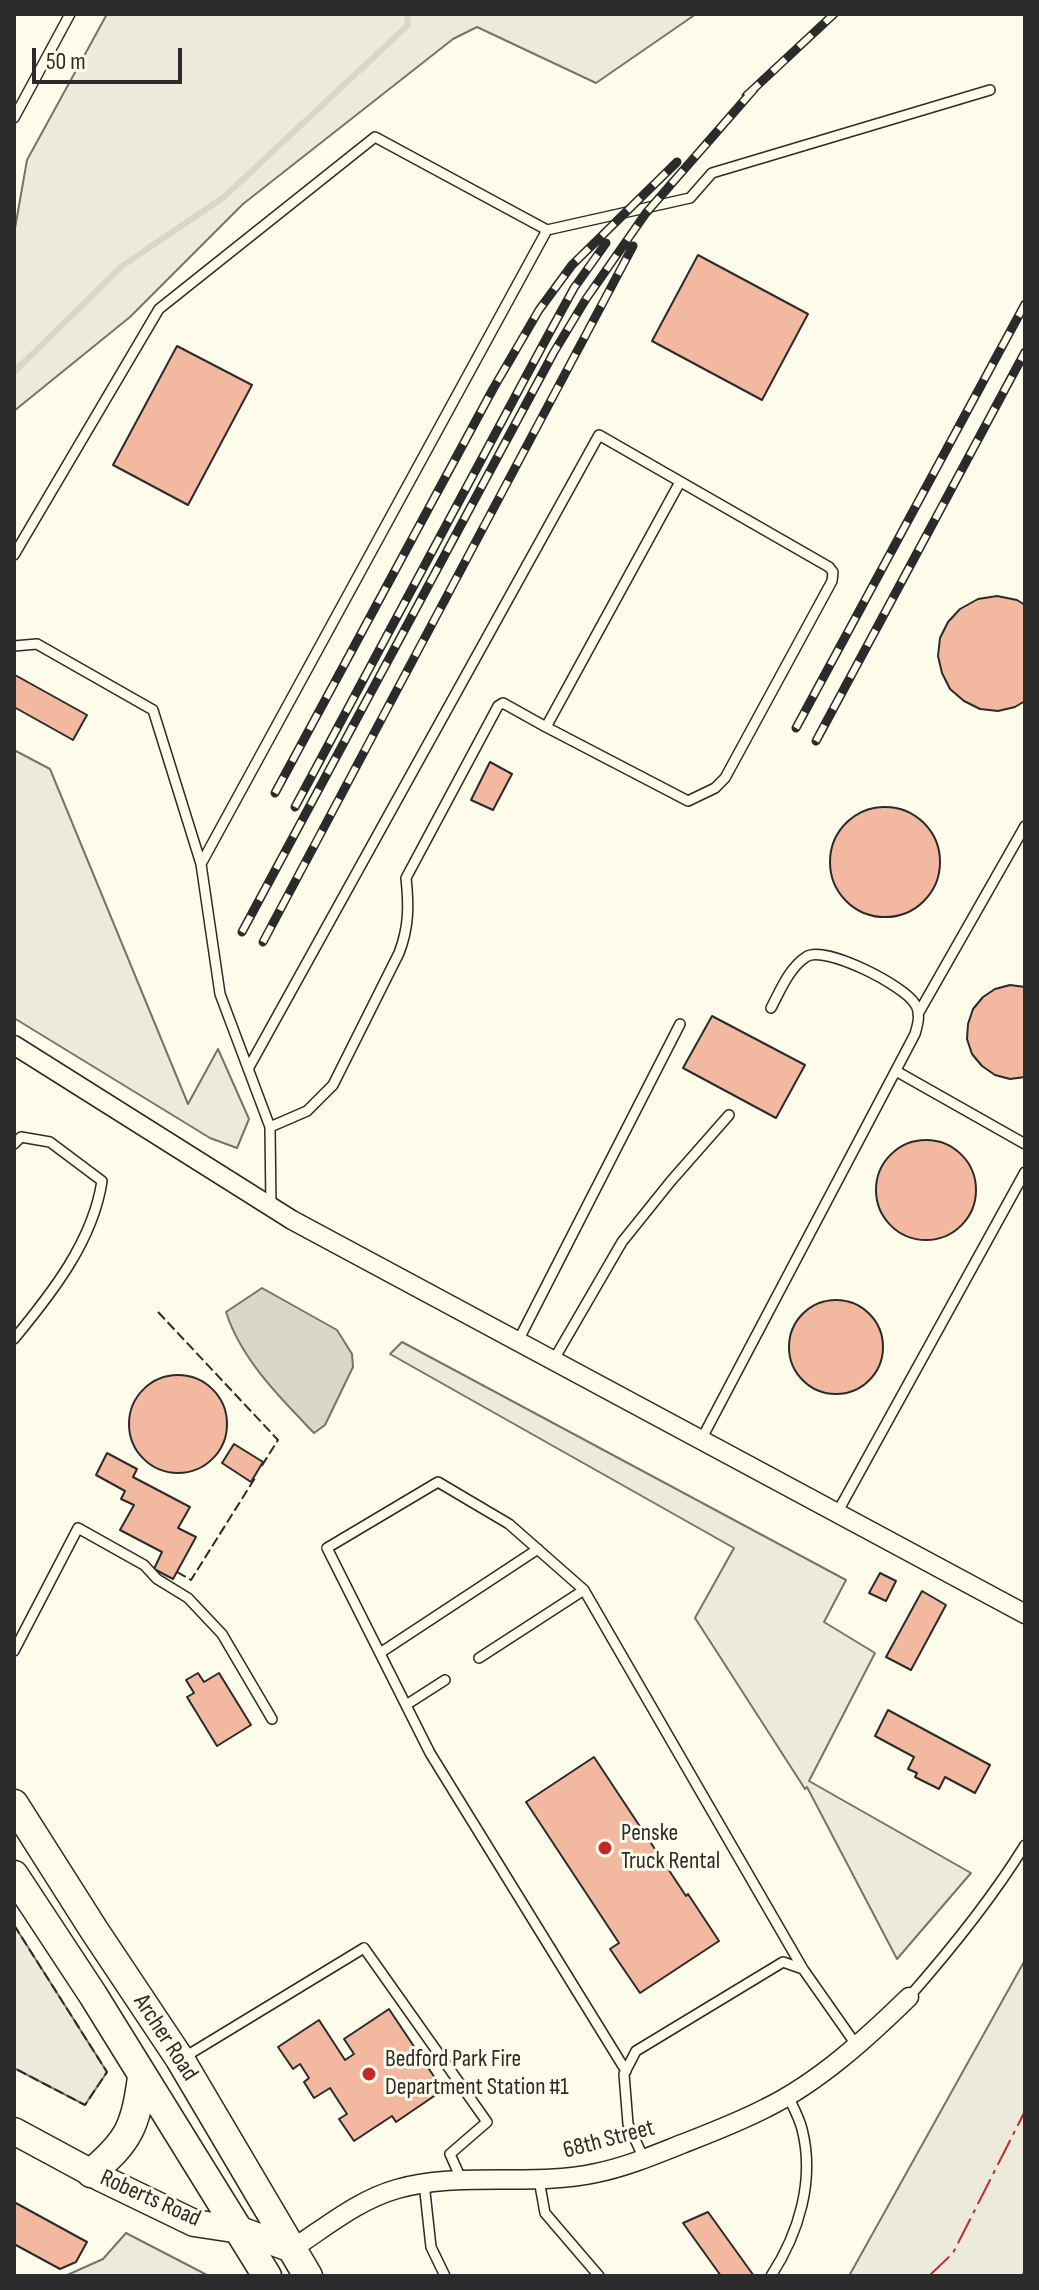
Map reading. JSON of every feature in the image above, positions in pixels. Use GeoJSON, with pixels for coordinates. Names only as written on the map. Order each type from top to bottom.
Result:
{"type":"FeatureCollection","features":[{"type":"Feature","properties":{"kind":"main road","name":"Archer Road"},"geometry":{"type":"LineString","coordinates":[[14,1804],[180,2059],[308,2276]]}},
{"type":"Feature","properties":{"kind":"main road","name":"Archer Road"},"geometry":{"type":"LineString","coordinates":[[14,1875],[93,1995],[267,2276]]}},
{"type":"Feature","properties":{"kind":"main road"},"geometry":{"type":"LineString","coordinates":[[91,2173],[111,2157],[127,2138],[137,2115],[142,2077]]}},
{"type":"Feature","properties":{"kind":"street"},"geometry":{"type":"LineString","coordinates":[[14,1045],[271,1207],[1025,1614]]}},
{"type":"Feature","properties":{"kind":"street","name":"68th Street"},"geometry":{"type":"LineString","coordinates":[[292,2249],[365,2201],[398,2188],[424,2183],[539,2180],[595,2174],[644,2159],[767,2108],[857,2046],[909,1997]]}},
{"type":"Feature","properties":{"kind":"street","name":"Roberts Road"},"geometry":{"type":"LineString","coordinates":[[14,2131],[194,2223],[240,2230],[292,2249]]}},
{"type":"Feature","properties":{"kind":"lane"},"geometry":{"type":"LineString","coordinates":[[14,118],[70,14]]}},
{"type":"Feature","properties":{"kind":"lane"},"geometry":{"type":"LineString","coordinates":[[14,555],[159,309],[375,137],[547,230],[690,198],[712,173],[990,90]]}},
{"type":"Feature","properties":{"kind":"lane"},"geometry":{"type":"LineString","coordinates":[[201,864],[547,230]]}},
{"type":"Feature","properties":{"kind":"lane"},"geometry":{"type":"LineString","coordinates":[[248,1069],[599,435],[829,567],[833,572],[832,581],[725,778],[715,788],[688,801],[503,703],[498,706],[406,878],[408,931],[333,1085],[307,1111],[270,1127]]}},
{"type":"Feature","properties":{"kind":"lane"},"geometry":{"type":"LineString","coordinates":[[546,727],[680,482]]}},
{"type":"Feature","properties":{"kind":"lane"},"geometry":{"type":"LineString","coordinates":[[14,646],[37,644],[153,710],[201,864],[220,994],[270,1127],[271,1207]]}},
{"type":"Feature","properties":{"kind":"lane"},"geometry":{"type":"LineString","coordinates":[[918,1014],[1025,826]]}},
{"type":"Feature","properties":{"kind":"lane"},"geometry":{"type":"LineString","coordinates":[[701,1440],[915,1034],[918,1014],[918,1008],[903,990],[841,959],[818,953],[807,956],[792,971],[771,1008]]}},
{"type":"Feature","properties":{"kind":"lane"},"geometry":{"type":"LineString","coordinates":[[518,1341],[680,1024]]}},
{"type":"Feature","properties":{"kind":"lane"},"geometry":{"type":"LineString","coordinates":[[896,1071],[1025,1144]]}},
{"type":"Feature","properties":{"kind":"lane"},"geometry":{"type":"LineString","coordinates":[[553,1361],[622,1242],[729,1115]]}},
{"type":"Feature","properties":{"kind":"lane"},"geometry":{"type":"LineString","coordinates":[[14,1144],[21,1137],[50,1142],[102,1181],[98,1209],[54,1290],[14,1339]]}},
{"type":"Feature","properties":{"kind":"lane"},"geometry":{"type":"LineString","coordinates":[[837,1513],[1025,1172]]}},
{"type":"Feature","properties":{"kind":"lane"},"geometry":{"type":"LineString","coordinates":[[626,2071],[430,1753],[327,1548],[438,1482],[509,1524],[584,1590],[803,1969],[857,2046]]}},
{"type":"Feature","properties":{"kind":"lane"},"geometry":{"type":"LineString","coordinates":[[14,1651],[78,1528],[144,1565],[157,1579],[188,1598],[222,1634],[272,1719]]}},
{"type":"Feature","properties":{"kind":"lane"},"geometry":{"type":"LineString","coordinates":[[380,1653],[538,1549]]}},
{"type":"Feature","properties":{"kind":"lane"},"geometry":{"type":"LineString","coordinates":[[479,1658],[584,1590]]}},
{"type":"Feature","properties":{"kind":"lane"},"geometry":{"type":"LineString","coordinates":[[406,1705],[445,1680]]}},
{"type":"Feature","properties":{"kind":"lane"},"geometry":{"type":"LineString","coordinates":[[909,1997],[966,1933],[1025,1845]]}},
{"type":"Feature","properties":{"kind":"lane"},"geometry":{"type":"LineString","coordinates":[[180,2059],[364,1948],[487,2122],[450,2154],[462,2181]]}},
{"type":"Feature","properties":{"kind":"lane"},"geometry":{"type":"LineString","coordinates":[[644,2159],[628,2124],[624,2074],[636,2051],[783,1962],[803,1969]]}},
{"type":"Feature","properties":{"kind":"lane"},"geometry":{"type":"LineString","coordinates":[[771,2276],[784,2256],[802,2208],[808,2170],[802,2128],[787,2094]]}},
{"type":"Feature","properties":{"kind":"lane"},"geometry":{"type":"LineString","coordinates":[[539,2180],[545,2213],[599,2276]]}},
{"type":"Feature","properties":{"kind":"lane"},"geometry":{"type":"LineString","coordinates":[[424,2183],[431,2247],[445,2276]]}},
{"type":"Feature","properties":{"kind":"shaded area"},"geometry":{"type":"Polygon","coordinates":[[[107,14],[696,14],[596,83],[477,27],[453,39],[243,204],[130,317],[14,411],[14,234],[27,160],[107,14]]]}},
{"type":"Feature","properties":{"kind":"shaded area"},"geometry":{"type":"Polygon","coordinates":[[[14,750],[50,769],[188,1104],[218,1049],[249,1119],[237,1148],[210,1138],[14,1018],[14,750]]]}},
{"type":"Feature","properties":{"kind":"shaded area"},"geometry":{"type":"Polygon","coordinates":[[[262,1288],[337,1330],[352,1354],[353,1367],[325,1425],[314,1433],[251,1362],[226,1312],[262,1288]]]}},
{"type":"Feature","properties":{"kind":"shaded area"},"geometry":{"type":"Polygon","coordinates":[[[402,1342],[846,1580],[824,1622],[875,1653],[809,1781],[971,1873],[897,1959],[807,1787],[805,1789],[695,1618],[734,1548],[390,1354],[402,1342]]]}},
{"type":"Feature","properties":{"kind":"shaded area"},"geometry":{"type":"Polygon","coordinates":[[[14,1925],[107,2072],[85,2105],[14,2068],[14,1925]]]}},
{"type":"Feature","properties":{"kind":"shaded area"},"geometry":{"type":"Polygon","coordinates":[[[1025,1960],[1025,2276],[849,2276],[1025,1960]]]}},
{"type":"Feature","properties":{"kind":"shaded area"},"geometry":{"type":"Polygon","coordinates":[[[126,2233],[209,2276],[65,2276],[103,2259],[126,2233]]]}},
{"type":"Feature","properties":{"kind":"building"},"geometry":{"type":"Polygon","coordinates":[[[698,255],[808,314],[762,400],[652,341],[698,255]]]}},
{"type":"Feature","properties":{"kind":"building"},"geometry":{"type":"Polygon","coordinates":[[[177,346],[252,385],[188,505],[113,465],[177,346]]]}},
{"type":"Feature","properties":{"kind":"building"},"geometry":{"type":"Polygon","coordinates":[[[997,596],[1025,605],[1025,701],[998,711],[980,709],[950,689],[938,656],[940,638],[948,622],[960,609],[978,599],[997,596]]]}},
{"type":"Feature","properties":{"kind":"building"},"geometry":{"type":"Polygon","coordinates":[[[14,670],[15,675],[87,715],[73,740],[14,707],[14,670]]]}},
{"type":"Feature","properties":{"kind":"building"},"geometry":{"type":"Polygon","coordinates":[[[490,762],[512,774],[493,810],[471,800],[490,762]]]}},
{"type":"Feature","properties":{"kind":"building"},"geometry":{"type":"Polygon","coordinates":[[[885,807],[906,811],[924,823],[936,841],[940,862],[936,883],[924,901],[906,913],[885,917],[864,913],[846,901],[834,883],[830,862],[834,841],[846,823],[864,811],[885,807]]]}},
{"type":"Feature","properties":{"kind":"building"},"geometry":{"type":"Polygon","coordinates":[[[1010,985],[1025,987],[1025,1077],[1010,1079],[995,1075],[982,1066],[972,1054],[967,1039],[973,1009],[995,989],[1010,985]]]}},
{"type":"Feature","properties":{"kind":"building"},"geometry":{"type":"Polygon","coordinates":[[[712,1016],[805,1065],[776,1118],[683,1068],[712,1016]]]}},
{"type":"Feature","properties":{"kind":"building"},"geometry":{"type":"Polygon","coordinates":[[[926,1140],[945,1144],[961,1155],[972,1171],[976,1190],[972,1209],[961,1225],[945,1236],[926,1240],[907,1236],[891,1225],[880,1209],[876,1190],[880,1171],[891,1155],[907,1144],[926,1140]]]}},
{"type":"Feature","properties":{"kind":"building"},"geometry":{"type":"Polygon","coordinates":[[[836,1300],[854,1304],[869,1314],[879,1329],[883,1347],[879,1365],[869,1380],[854,1390],[836,1394],[818,1390],[803,1380],[793,1365],[789,1347],[793,1329],[803,1314],[818,1304],[836,1300]]]}},
{"type":"Feature","properties":{"kind":"building"},"geometry":{"type":"Polygon","coordinates":[[[168,1375],[188,1375],[213,1389],[224,1405],[227,1424],[224,1443],[213,1459],[188,1473],[168,1473],[151,1465],[137,1451],[129,1434],[129,1414],[137,1397],[151,1383],[168,1375]]]}},
{"type":"Feature","properties":{"kind":"building"},"geometry":{"type":"Polygon","coordinates":[[[234,1444],[263,1462],[251,1482],[222,1463],[234,1444]]]}},
{"type":"Feature","properties":{"kind":"building"},"geometry":{"type":"Polygon","coordinates":[[[107,1453],[137,1469],[133,1477],[190,1507],[178,1528],[196,1537],[173,1579],[154,1569],[162,1552],[120,1530],[134,1505],[121,1499],[125,1491],[96,1475],[107,1453]]]}},
{"type":"Feature","properties":{"kind":"building"},"geometry":{"type":"Polygon","coordinates":[[[880,1573],[896,1581],[886,1601],[869,1593],[880,1573]]]}},
{"type":"Feature","properties":{"kind":"building"},"geometry":{"type":"Polygon","coordinates":[[[922,1591],[946,1605],[911,1670],[886,1657],[922,1591]]]}},
{"type":"Feature","properties":{"kind":"building"},"geometry":{"type":"Polygon","coordinates":[[[198,1673],[204,1682],[219,1673],[251,1725],[217,1746],[187,1697],[194,1693],[186,1680],[198,1673]]]}},
{"type":"Feature","properties":{"kind":"building"},"geometry":{"type":"Polygon","coordinates":[[[888,1710],[990,1765],[975,1793],[945,1777],[939,1789],[915,1777],[917,1773],[908,1769],[914,1757],[875,1736],[888,1710]]]}},
{"type":"Feature","properties":{"kind":"building","name":"Penske Truck Rental"},"geometry":{"type":"Polygon","coordinates":[[[594,1757],[719,1941],[640,1993],[610,1949],[619,1943],[526,1802],[594,1757]]]}},
{"type":"Feature","properties":{"kind":"building","name":"Bedford Park Fire Department Station #1"},"geometry":{"type":"Polygon","coordinates":[[[389,2009],[443,2090],[396,2122],[392,2116],[354,2141],[339,2119],[347,2114],[330,2088],[314,2098],[304,2082],[309,2078],[300,2064],[293,2069],[278,2047],[319,2020],[345,2060],[354,2054],[344,2039],[389,2009]]]}},
{"type":"Feature","properties":{"kind":"building"},"geometry":{"type":"Polygon","coordinates":[[[14,2202],[87,2242],[76,2262],[60,2269],[14,2244],[14,2202]]]}},
{"type":"Feature","properties":{"kind":"building"},"geometry":{"type":"Polygon","coordinates":[[[708,2212],[754,2276],[721,2276],[683,2223],[708,2212]]]}},
{"type":"Feature","properties":{"kind":"waterway"},"geometry":{"type":"LineString","coordinates":[[14,372],[122,266],[224,197],[408,25],[407,14]]}},
{"type":"Feature","properties":{"kind":"railway"},"geometry":{"type":"LineString","coordinates":[[746,96],[834,14]]}},
{"type":"Feature","properties":{"kind":"railway"},"geometry":{"type":"LineString","coordinates":[[242,932],[554,352],[586,299],[646,213],[755,88]]}},
{"type":"Feature","properties":{"kind":"railway"},"geometry":{"type":"LineString","coordinates":[[275,793],[493,389],[539,310],[572,265],[677,162]]}},
{"type":"Feature","properties":{"kind":"railway"},"geometry":{"type":"LineString","coordinates":[[295,807],[574,288],[606,243]]}},
{"type":"Feature","properties":{"kind":"railway"},"geometry":{"type":"LineString","coordinates":[[263,942],[633,246]]}},
{"type":"Feature","properties":{"kind":"railway"},"geometry":{"type":"LineString","coordinates":[[796,728],[1025,304]]}},
{"type":"Feature","properties":{"kind":"railway"},"geometry":{"type":"LineString","coordinates":[[816,741],[1025,352]]}},
{"type":"Feature","properties":{"kind":"fence"},"geometry":{"type":"LineString","coordinates":[[158,1312],[278,1440],[261,1467]]}},
{"type":"Feature","properties":{"kind":"fence"},"geometry":{"type":"LineString","coordinates":[[177,1572],[191,1580],[255,1478]]}},
{"type":"Feature","properties":{"kind":"fence"},"geometry":{"type":"LineString","coordinates":[[14,1925],[107,2072],[85,2105],[14,2068]]}},
{"type":"Feature","properties":{"kind":"power"},"geometry":{"type":"LineString","coordinates":[[929,2276],[953,2253],[1025,2111]]}},
{"type":"Feature","properties":{"kind":"power"},"geometry":{"type":"LineString","coordinates":[[1022,2276],[1025,2271]]}},
{"type":"Feature","properties":{"kind":"place","name":"Penske Truck Rental"},"geometry":{"type":"Point","coordinates":[605,1848]}},
{"type":"Feature","properties":{"kind":"place","name":"Bedford Park Fire Department Station #1"},"geometry":{"type":"Point","coordinates":[369,2074]}}]}
